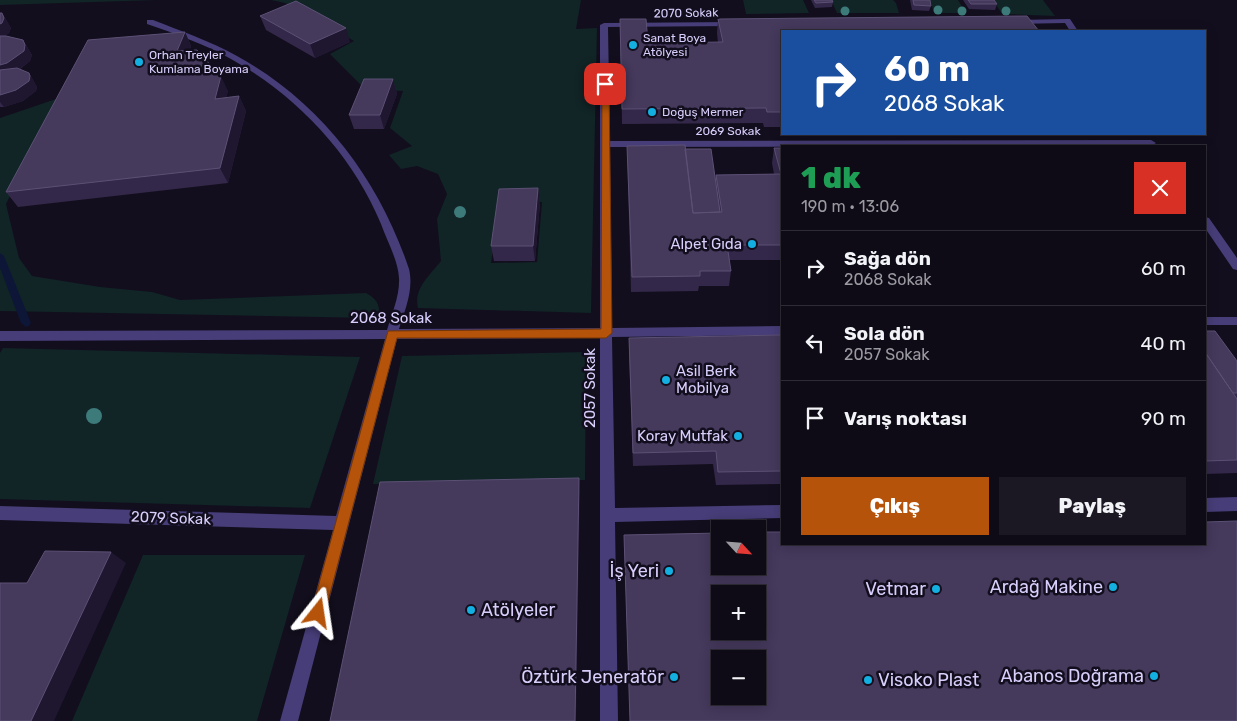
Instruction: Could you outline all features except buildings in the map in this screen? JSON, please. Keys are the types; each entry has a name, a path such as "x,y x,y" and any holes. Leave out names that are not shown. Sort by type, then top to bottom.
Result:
{"lane":[{"path":"1008,22 1067,21 1073,30"},
{"path":"150,22 198,40 243,62 284,90 321,124 355,166 383,216 405,278 392,334 289,721"},
{"name":"2070 Sokak","path":"604,25 742,24"},
{"name":"2057 Sokak","path":"604,25 609,721"},
{"name":"2069 Sokak","path":"605,144 1152,145"},
{"path":"1206,221 1237,266"},
{"path":"1206,321 1237,320"},
{"name":"2068 Sokak","path":"0,336 606,333 781,330"},
{"path":"1206,505 1237,504"},
{"path":"607,515 781,512"},
{"name":"2079 Sokak","path":"0,513 342,523"}],"green space":[{"path":"0,0 157,0 0,5"},
{"path":"271,0 581,0 576,29 597,28 591,313 418,308 417,301 420,288 441,261 437,219 447,194 438,174 417,166 401,169 389,155 412,146 390,128 403,91 366,90 330,54 354,41 285,3","holes":["542,202 537,262 491,263 500,203"]},
{"path":"743,0 803,0 809,13 746,14"},
{"path":"831,0 893,0 899,13 837,13"},
{"path":"930,0 958,0 966,13 934,13"},
{"path":"993,0 1043,0 1055,16 1002,14"},
{"path":"59,98 6,204 19,258 32,276 100,287 152,292 180,300 366,293 376,301 379,306 379,313 371,318 0,311 0,118"},
{"path":"3,348 360,357 310,508 0,499 0,353"},
{"path":"586,352 585,480 373,484 402,356"},
{"path":"143,555 305,555 257,721 72,721"}],"waterway":[{"path":"0,256 26,323"}],"place":[{"name":"Sanat Boya Atölyesi","path":"633,45"},
{"name":"Orhan Treyler Kumlama Boyama","path":"139,62"},
{"name":"Doğuş Mermer","path":"652,112"},
{"name":"Alpet Gıda","path":"752,244"},
{"name":"Asil Berk Mobilya","path":"666,380"},
{"name":"Koray Mutfak","path":"738,436"},
{"name":"İş Yeri","path":"669,571"},
{"name":"Ardağ Makine","path":"1113,587"},
{"name":"Vetmar","path":"936,589"},
{"name":"Atölyeler","path":"471,610"},
{"name":"Abanos Doğrama","path":"1154,676"},
{"name":"Öztürk Jeneratör","path":"674,677"},
{"name":"Visoko Plast","path":"868,680"}],"route":[{"path":"318,613 392,334 606,333 605,84"}]}
